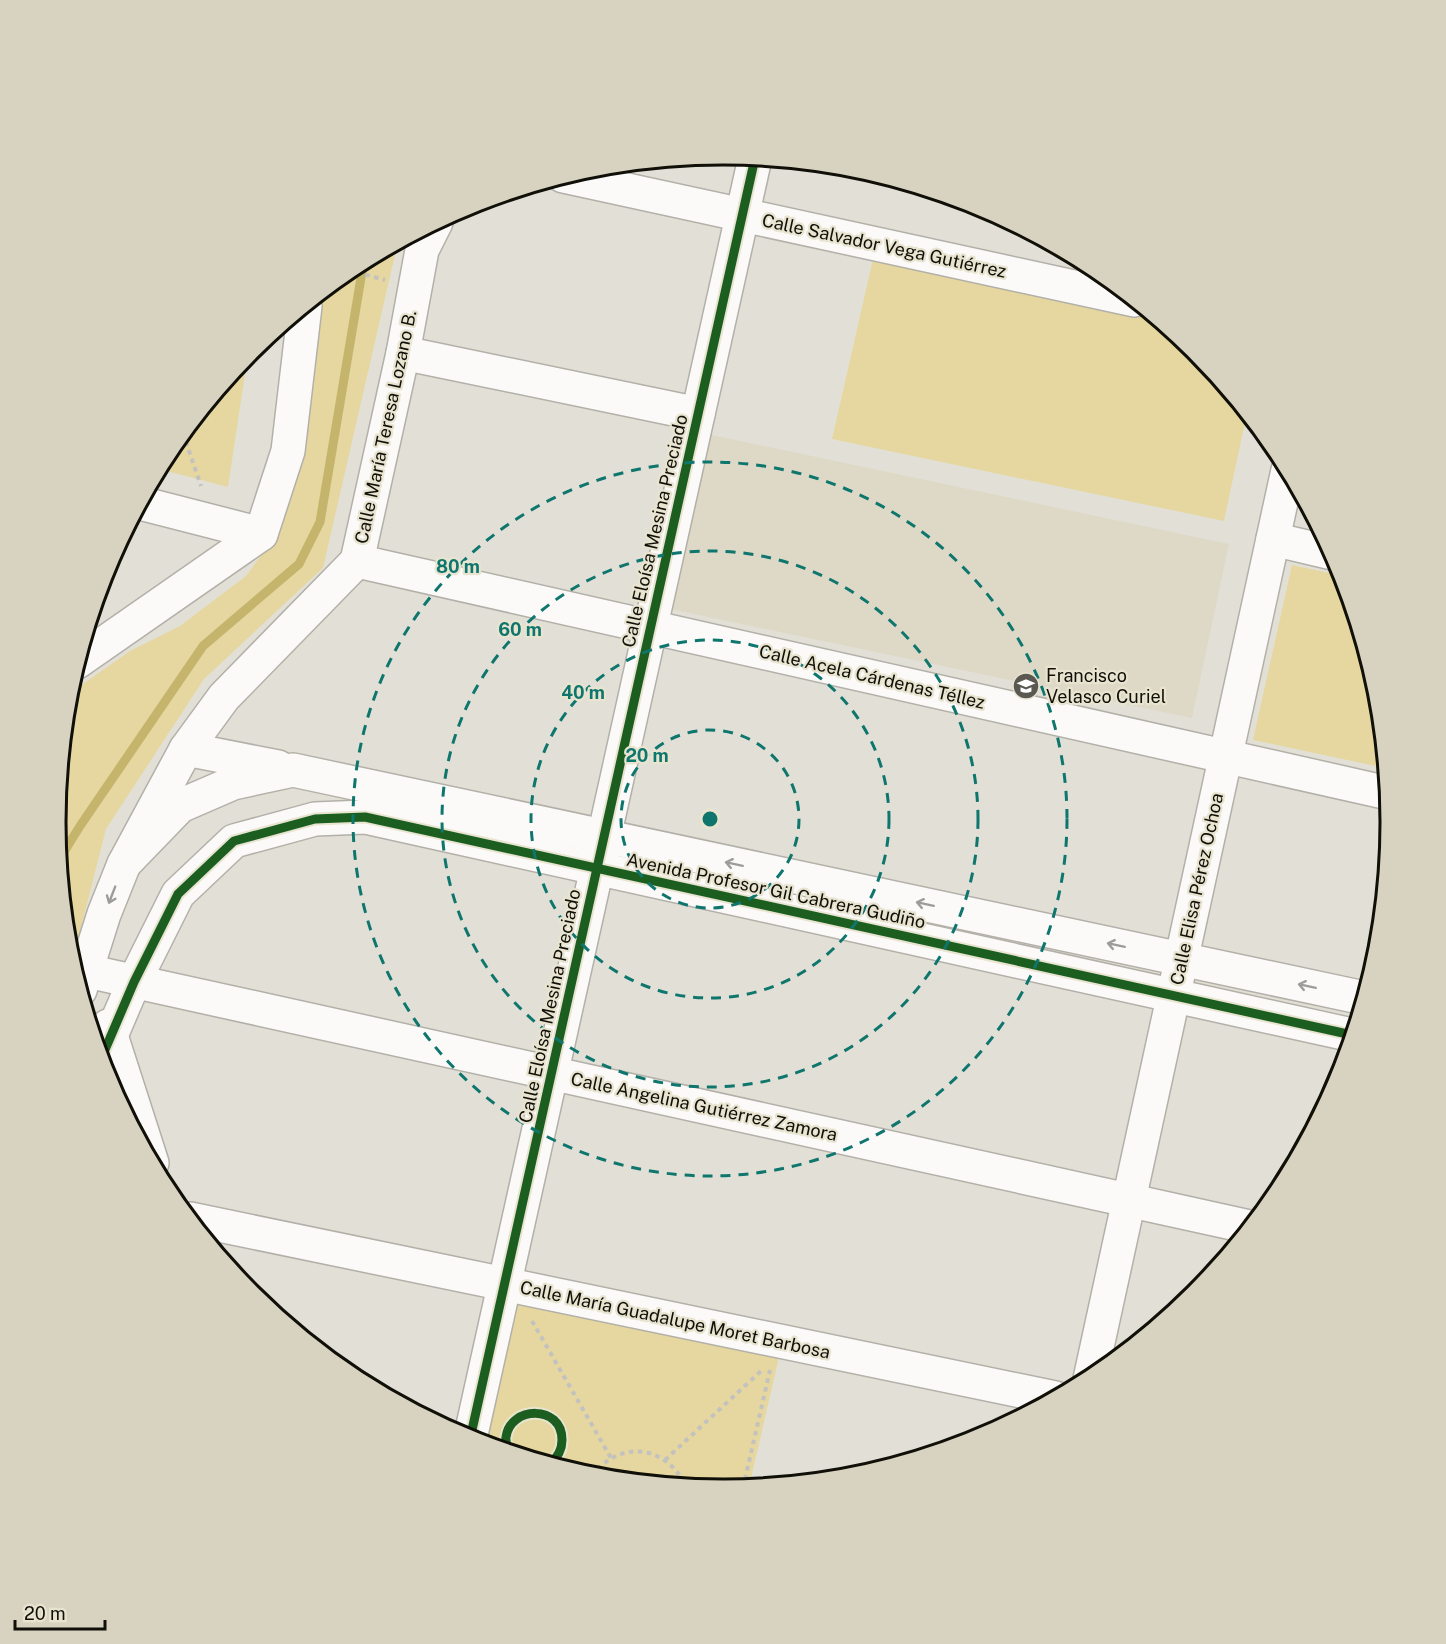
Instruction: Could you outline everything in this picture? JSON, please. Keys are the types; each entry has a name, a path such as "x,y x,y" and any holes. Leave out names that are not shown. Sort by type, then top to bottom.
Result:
{"street":[{"name":"Calle Eloísa Mesina Preciado","path":"472,1429 753,166"},
{"name":"Calle Salvador Vega Gutiérrez","path":"581,181 1116,296"},
{"name":"Calle María Teresa Lozano B.","path":"186,749 224,697 357,561 403,352 422,250 430,234"},
{"path":"87,656 261,534 288,451 304,317"},
{"path":"403,352 698,414"},
{"name":"Calle Elisa Pérez Ochoa","path":"1093,1364 1285,483"},
{"path":"148,505 261,534"},
{"path":"1273,539 1321,550"},
{"name":"Calle Acela Cárdenas Téllez","path":"357,561 1379,791"},
{"name":"Avenida Profesor Gil Cabrera Gudiño","path":"85,978 104,914 124,864 186,749 1357,996"},
{"name":"Avenida Profesor Gil Cabrera Gudiño","path":"124,864 180,807 233,783 293,770"},
{"name":"Avenida Profesor Gil Cabrera Gudiño","path":"106,1046 134,982 178,894 234,841 315,819 365,817 1345,1033"},
{"name":"Calle Angelina Gutiérrez Zamora","path":"86,981 134,982 1241,1225"},
{"path":"92,1005 121,1084"},
{"name":"Calle María Guadalupe Moret Barbosa","path":"202,1221 1043,1395"}],"path":[{"path":"362,274 381,279"},
{"path":"187,444 204,494"},
{"path":"530,1318 611,1458"},
{"path":"665,1460 772,1361 745,1478"},
{"path":"599,1467 611,1458 638,1451 665,1460 678,1471 682,1478"}],"shaded area":[{"path":"396,253 323,568 204,679 106,829 78,941 67,865 66,822 67,779 81,685 130,651 180,626 246,576 283,525 300,450 320,303"},
{"path":"873,259 1142,317 1188,357 1245,423 1224,521 832,439"},
{"path":"245,371 228,487 168,471 202,422"},
{"path":"707,434 1229,544 1192,718 670,609"},
{"path":"1292,565 1331,573 1358,652 1367,694 1378,766 1253,740"},
{"path":"519,1298 779,1357 751,1478 680,1478 637,1473 553,1457 487,1435"}],"waterway":[{"path":"67,848 203,646 299,564 320,522 362,274"}],"cycle path":[{"path":"472,1429 753,166"},
{"path":"106,1047 134,982 178,894 234,841 315,819 365,817 1345,1033"},
{"path":"506,1442 510,1427 516,1419 535,1413 545,1415 554,1420 560,1428 562,1440 556,1458"}],"place":[{"name":"Francisco Velasco Curiel","path":"1026,686"}]}
